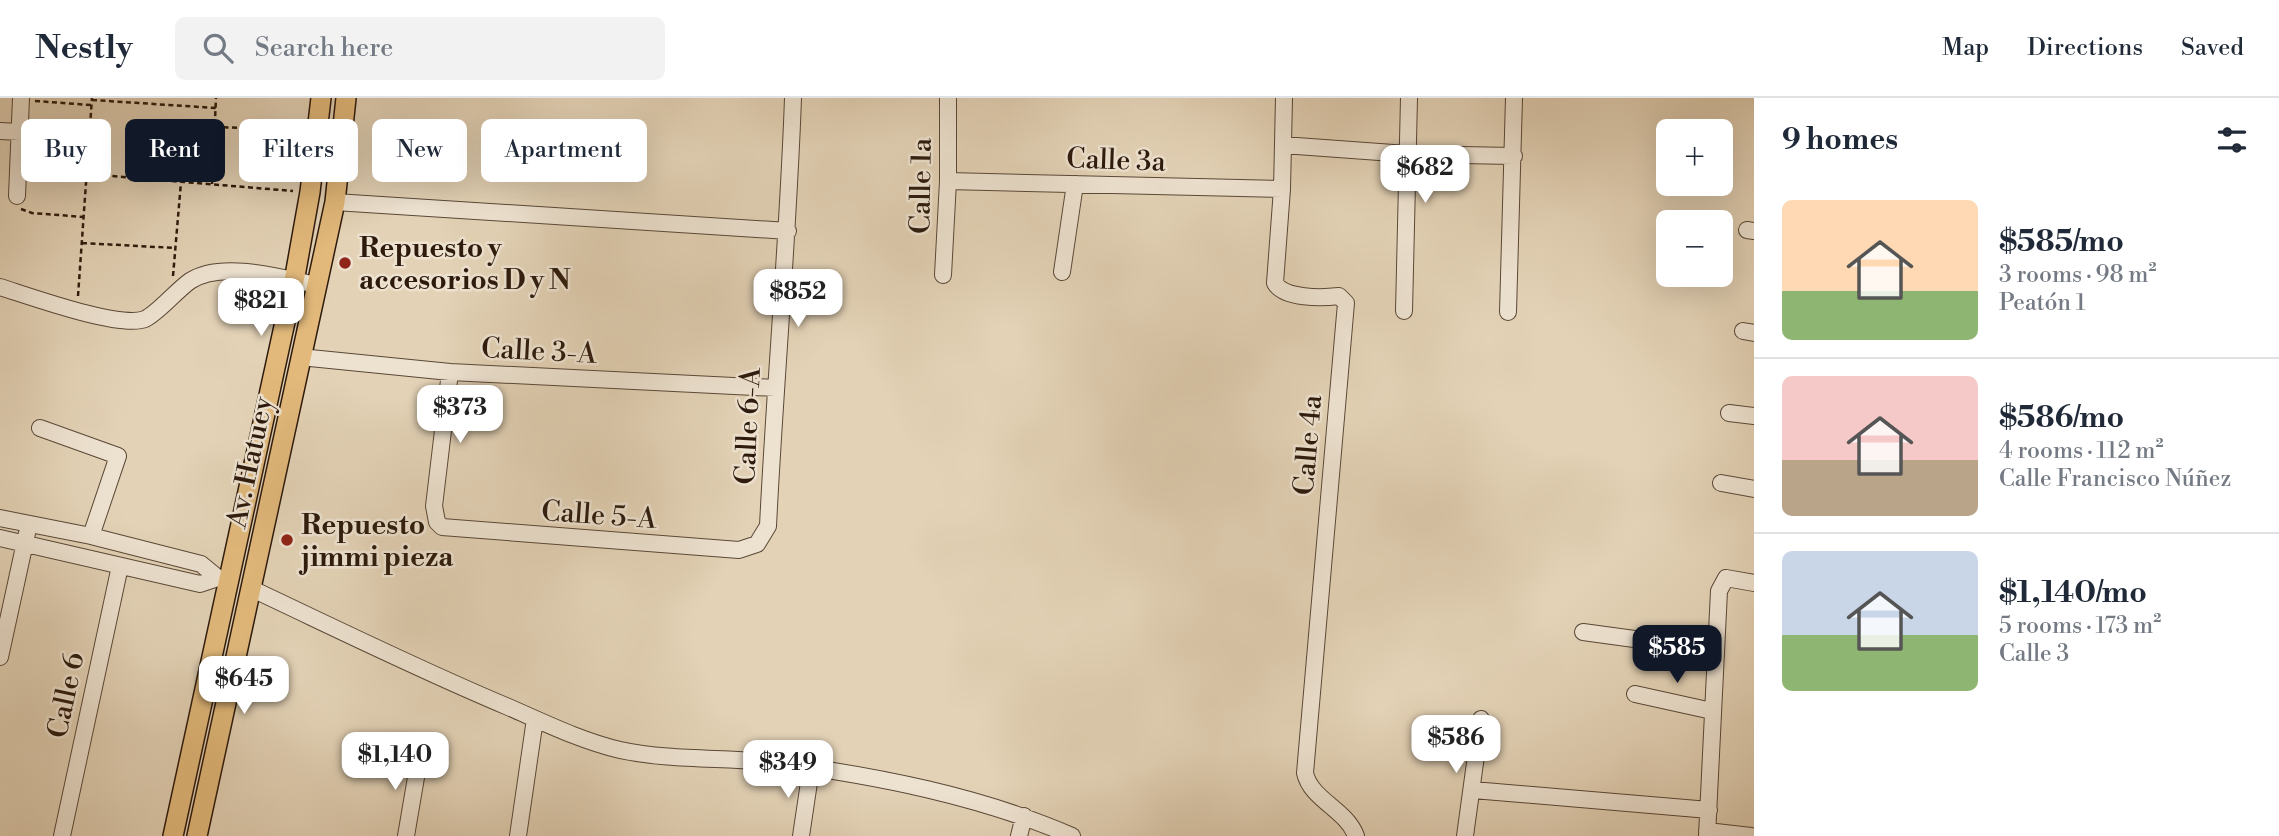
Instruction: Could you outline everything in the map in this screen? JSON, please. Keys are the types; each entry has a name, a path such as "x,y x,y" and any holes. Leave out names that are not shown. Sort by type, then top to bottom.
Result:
{"main road":[{"name":"Av. Hatuey","path":"318,119 321,98"},
{"name":"Av. Hatuey","path":"197,836 335,202 346,98"},
{"name":"Av. Hatuey","path":"173,836 223,580 294,280 311,182"}],"street":[{"name":"Calle 6-A","path":"757,544 768,526 775,388 788,231 793,98"},
{"name":"Calle 1a","path":"943,275 948,181 948,98"},
{"name":"Calle 4a","path":"1284,98 1282,189 1275,277 1278,288 1288,293 1339,296 1346,303 1305,773 1307,783 1349,822 1356,836"},
{"path":"1404,311 1409,98"},
{"path":"1508,312 1514,98"},
{"path":"17,196 21,99"},
{"path":"0,131 20,132"},
{"path":"1283,145 1514,156"},
{"name":"Calle 3a","path":"948,181 1282,189"},
{"path":"1062,272 1075,184"},
{"path":"335,202 788,231"},
{"path":"0,287 116,320 146,319 172,294 194,278 220,272 252,273 316,285"},
{"name":"Calle 3-A","path":"300,357 450,372 775,388"},
{"name":"Calle 5-A","path":"450,372 434,506 437,522 442,527 725,550 749,549 757,544"},
{"path":"1729,412 1754,416"},
{"path":"40,428 118,456 91,536"},
{"path":"1721,483 1754,489"},
{"path":"0,518 91,536 201,564 223,580"},
{"path":"0,657 29,524"},
{"path":"0,538 200,584 223,580"},
{"name":"Calle 6","path":"62,836 120,566"},
{"path":"1751,836 1707,834 1719,592 1726,578 1754,583"},
{"path":"250,588 535,719 620,750 777,763 811,769 977,802 1024,816 1072,836"},
{"path":"1583,632 1715,650"},
{"path":"1635,694 1712,711"},
{"path":"518,836 535,719"},
{"path":"1465,836 1480,719"},
{"path":"406,836 420,754"},
{"path":"801,836 811,769"},
{"path":"1473,790 1709,810"},
{"path":"1020,836 1024,816"}],"path":[{"path":"215,119 216,98"},
{"path":"21,99 216,108"},
{"path":"91,119 92,101"},
{"path":"77,310 86,182"},
{"path":"172,294 181,182"},
{"path":"191,182 310,192"},
{"path":"17,196 20,208 25,212 84,217"},
{"path":"82,243 175,248"}],"place":[{"name":"Repuesto y accesorios D y N","path":"345,263"},
{"name":"Repuesto jimmi pieza","path":"287,540"}]}
